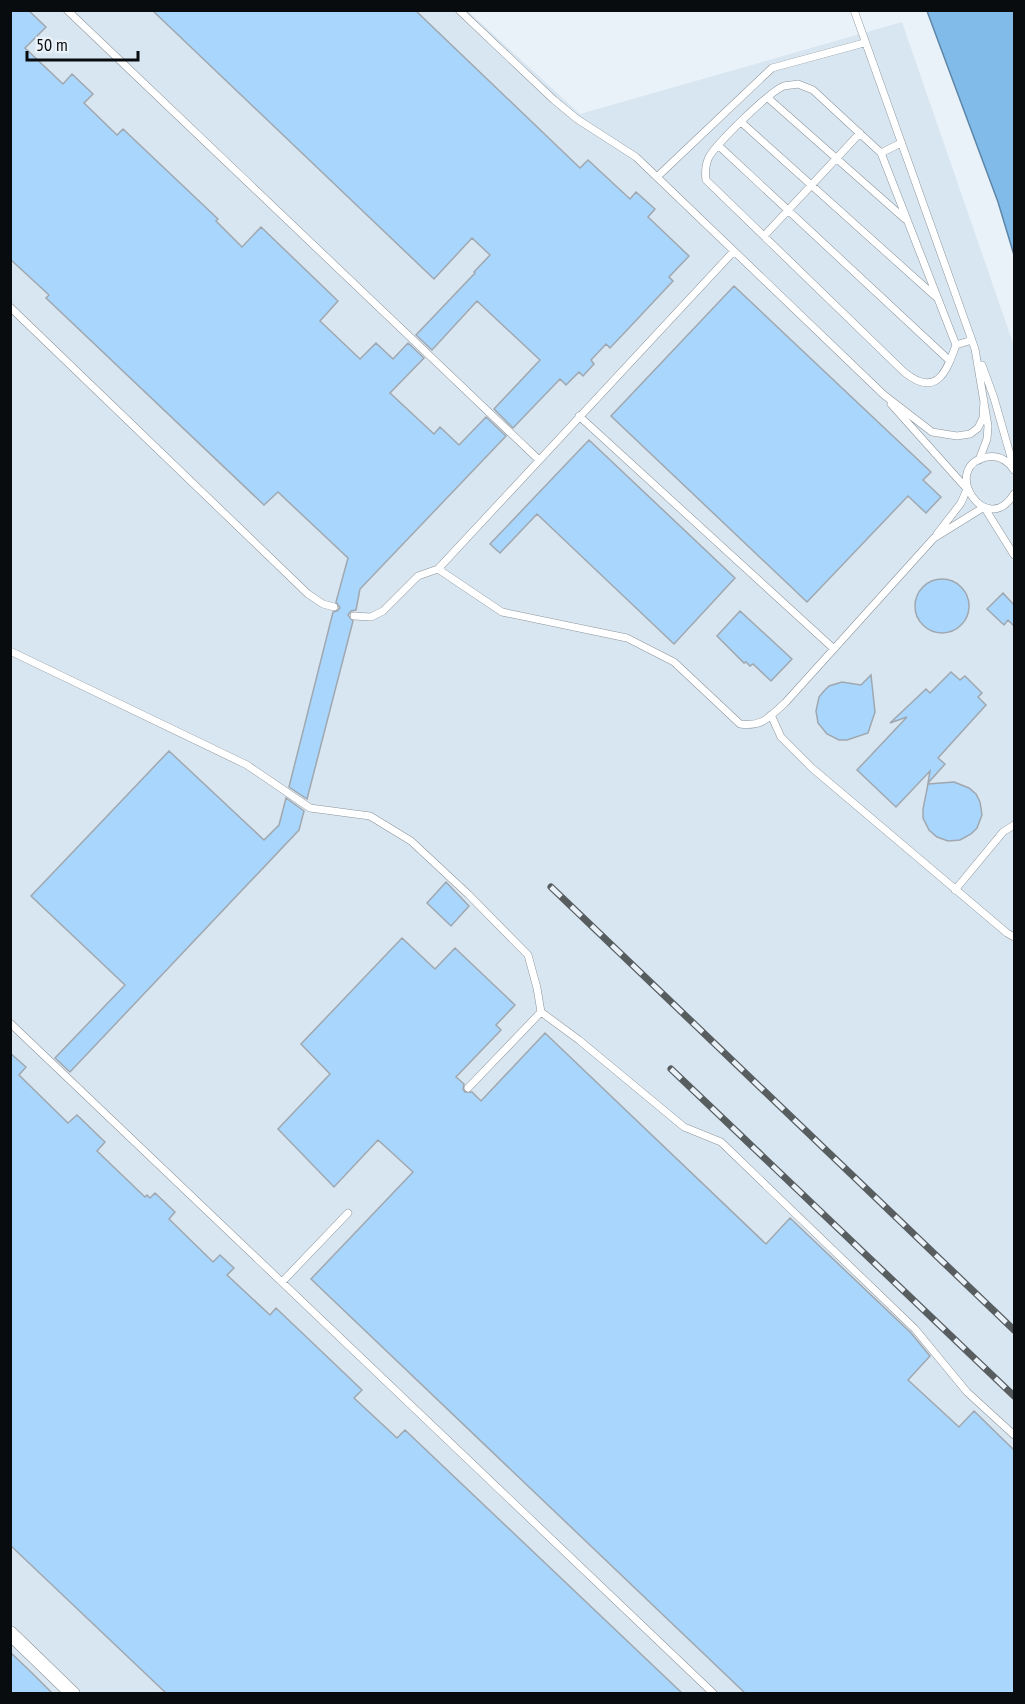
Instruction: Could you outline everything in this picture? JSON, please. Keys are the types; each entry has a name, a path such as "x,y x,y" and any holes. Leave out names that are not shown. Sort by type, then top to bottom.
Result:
{"street":[{"path":"10,1633 73,1694"}],"lane":[{"path":"67,10 539,460"},
{"path":"459,10 562,107 636,157 657,176 884,395 967,489 976,503 984,507 1000,507 1014,496"},
{"path":"854,10 994,398 1014,469"},
{"path":"657,176 772,68 864,43"},
{"path":"784,86 806,86 881,153 956,345 947,371 933,382 925,384 915,381 706,180 705,171 710,157 741,122 768,98 784,86"},
{"path":"768,98 907,221"},
{"path":"741,122 938,299"},
{"path":"764,236 860,133"},
{"path":"881,153 901,143"},
{"path":"719,147 950,361"},
{"path":"354,616 371,617 383,611 418,576 438,569 734,251"},
{"path":"10,307 308,594 323,604 334,607"},
{"path":"956,345 972,340"},
{"path":"438,569 502,612 627,638 675,662 740,724 754,726 764,721 785,703 934,538 961,503 967,489 968,472 979,460 987,439 988,426 975,349"},
{"path":"884,395 932,432 957,436 970,434 978,428 983,418 984,400"},
{"path":"579,416 834,649"},
{"path":"979,460 996,457 1004,459 1014,469"},
{"path":"934,538 984,507"},
{"path":"984,507 1014,555"},
{"path":"10,651 248,765 310,808 370,816 411,841 470,895 528,955 541,1012 579,1040 684,1127 721,1142 915,1329 968,1392 1014,1435"},
{"path":"771,715 781,737 812,768 1006,933 1014,937"},
{"path":"956,890 1003,832 1014,825"},
{"path":"468,1088 541,1012"},
{"path":"10,1023 714,1694"},
{"path":"282,1282 348,1213"}],"shaded area":[{"path":"11,11 468,11 580,114 902,22 1014,346 1014,1693 11,1694"}],"water":[{"path":"927,11 1014,11 1014,255 998,202"}],"building":[{"path":"10,10 28,10 46,27 25,48 63,84 72,74 93,94 84,103 117,135 123,129 218,219 216,221 242,247 261,227 338,301 320,321 360,359 376,343 393,359 408,343 424,358 390,393 434,434 440,427 459,445 486,417 506,436 360,589 356,610 351,611 348,615 353,621 307,799 289,787 333,612 340,608 336,602 348,558 278,492 264,505 46,298 49,295 10,259"},
{"path":"152,10 415,10 580,168 588,160 630,199 636,192 655,209 648,217 689,256 669,277 673,281 628,329 610,348 606,344 591,360 594,364 583,376 579,372 566,385 560,379 513,428 494,409 540,360 477,301 432,350 416,335 490,255 472,238 434,279"},
{"path":"734,286 931,472 923,480 941,497 926,513 908,496 807,602 611,416"},
{"path":"589,440 735,578 674,644 537,514 500,553 490,544"},
{"path":"942,579 952,581 961,587 967,596 969,606 967,616 961,625 952,631 942,633 932,631 923,625 917,616 915,606 917,596 923,587 932,581"},
{"path":"1003,593 1014,605 1014,626 1008,620 1004,625 987,609"},
{"path":"740,611 792,659 771,681 753,664 750,666 744,663 717,636"},
{"path":"951,672 960,680 965,676 982,693 978,697 986,705 938,758 945,764 928,783 930,771 896,807 857,770 907,717 890,723 926,689 930,693"},
{"path":"871,675 875,712 868,733 847,740 839,740 827,734 818,723 816,711 819,697 829,686 842,682 861,685"},
{"path":"169,751 264,840 279,825 286,798 304,811 299,830 70,1072 55,1058 125,985 31,896"},
{"path":"954,782 969,788 976,794 982,815 977,828 971,834 960,840 948,841 937,837 929,830 923,818 923,809 928,784"},
{"path":"446,882 469,906 451,926 427,903"},
{"path":"402,938 435,969 455,948 515,1005 496,1025 501,1030 456,1077 464,1084 465,1092 472,1092 481,1101 545,1033 766,1244 790,1218 911,1333 930,1356 908,1380 959,1427 974,1411 1014,1450 1014,1694 746,1694 311,1279 413,1172 378,1140 334,1187 278,1129 330,1074 301,1044"},
{"path":"10,1053 26,1067 19,1075 68,1123 77,1115 105,1142 97,1151 145,1197 147,1195 150,1198 155,1193 175,1212 169,1219 213,1262 220,1255 234,1268 227,1275 270,1315 276,1308 362,1390 354,1398 397,1438 405,1430 683,1694 167,1694 10,1545"},
{"path":"10,1652 31,1672 53,1694 10,1694"}],"railway":[{"path":"551,887 1014,1330"},
{"path":"671,1069 1014,1396"}]}
